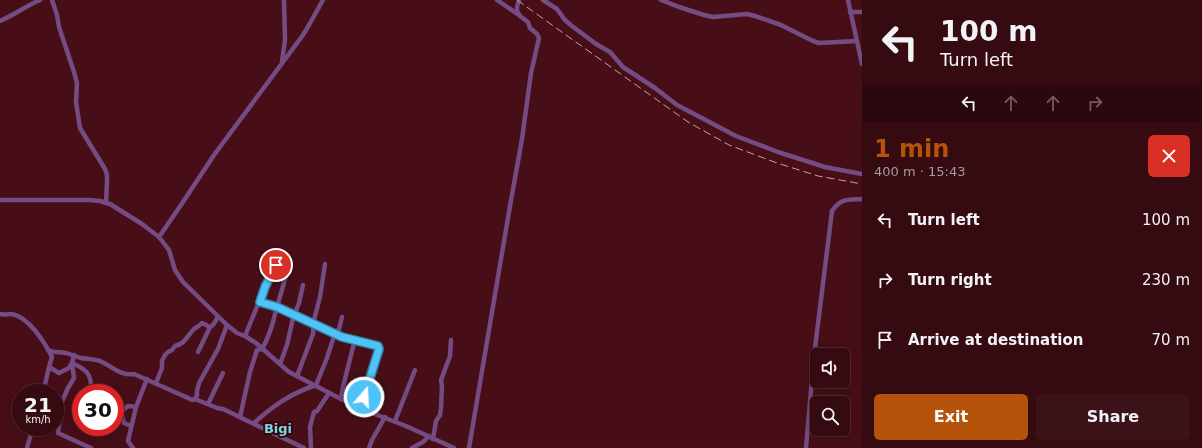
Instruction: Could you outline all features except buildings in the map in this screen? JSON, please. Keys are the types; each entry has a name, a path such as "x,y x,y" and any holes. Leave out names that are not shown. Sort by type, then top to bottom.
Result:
{"street":[{"path":"0,21 40,0"},
{"path":"52,0 77,83 76,102 80,128 105,169 106,203"},
{"path":"281,64 285,40 284,0"},
{"path":"159,237 214,155 310,26 323,0"},
{"path":"469,448 508,213 522,139 531,73 539,38 530,28 528,22 497,0"},
{"path":"519,0 517,11 520,16"},
{"path":"543,0 557,9 565,20 572,26 596,44 610,52 623,67 655,88 677,105 736,136 778,152 825,167 862,174"},
{"path":"661,0 713,17 747,14 756,16 781,25 819,43 857,41"},
{"path":"848,0 862,64"},
{"path":"850,12 862,12"},
{"path":"806,448 814,356 832,211 836,206 846,200 862,199"},
{"path":"0,200 90,200 110,204 142,224 159,237 169,250 173,266 178,275 218,317 237,333 256,343 289,372 341,399 454,448"},
{"path":"240,417 257,350 262,349 268,340 287,274 288,261 279,260 265,287 245,336"},
{"path":"297,376 313,334 325,264"},
{"path":"280,364 299,303 302,285"},
{"path":"260,302 277,307 342,337 378,346 379,349 360,407"},
{"path":"0,314 13,314 26,321 41,338 52,357 45,384"},
{"path":"198,352 210,327 218,317"},
{"path":"254,423 270,409 299,391 316,385 328,358 335,333 339,329 342,317"},
{"path":"156,383 162,368 162,361 168,352 189,337 193,330 202,323 210,327"},
{"path":"194,399 197,395 196,391 199,383 218,349 227,325"},
{"path":"412,448 431,437 436,421 440,415 442,386 440,380 450,356 451,340"},
{"path":"341,399 347,367 355,341"},
{"path":"48,350 57,353 65,352 81,358 98,360 110,365 126,375 134,374 192,400 194,399 223,409 304,448"},
{"path":"49,367 59,373 69,368 74,355"},
{"path":"72,363 88,372 91,384"},
{"path":"64,397 74,378 72,363"},
{"path":"394,421 415,370"},
{"path":"208,404 223,373"},
{"path":"132,448 128,441 131,426 136,407 147,379"},
{"path":"311,448 310,427 314,412 317,411 329,393"},
{"path":"124,409 128,406 136,407"},
{"path":"369,448 385,418"},
{"path":"124,423 131,426"},
{"path":"27,448 31,436"},
{"path":"64,436 91,448"}],"railway":[{"path":"517,0 688,122 729,145 777,163 818,176 862,184"}],"district":[{"name":"Bigi","path":"278,428"}],"route":[{"path":"276,265 265,287 260,302 277,307 342,337 378,346 379,349 364,397"}]}
